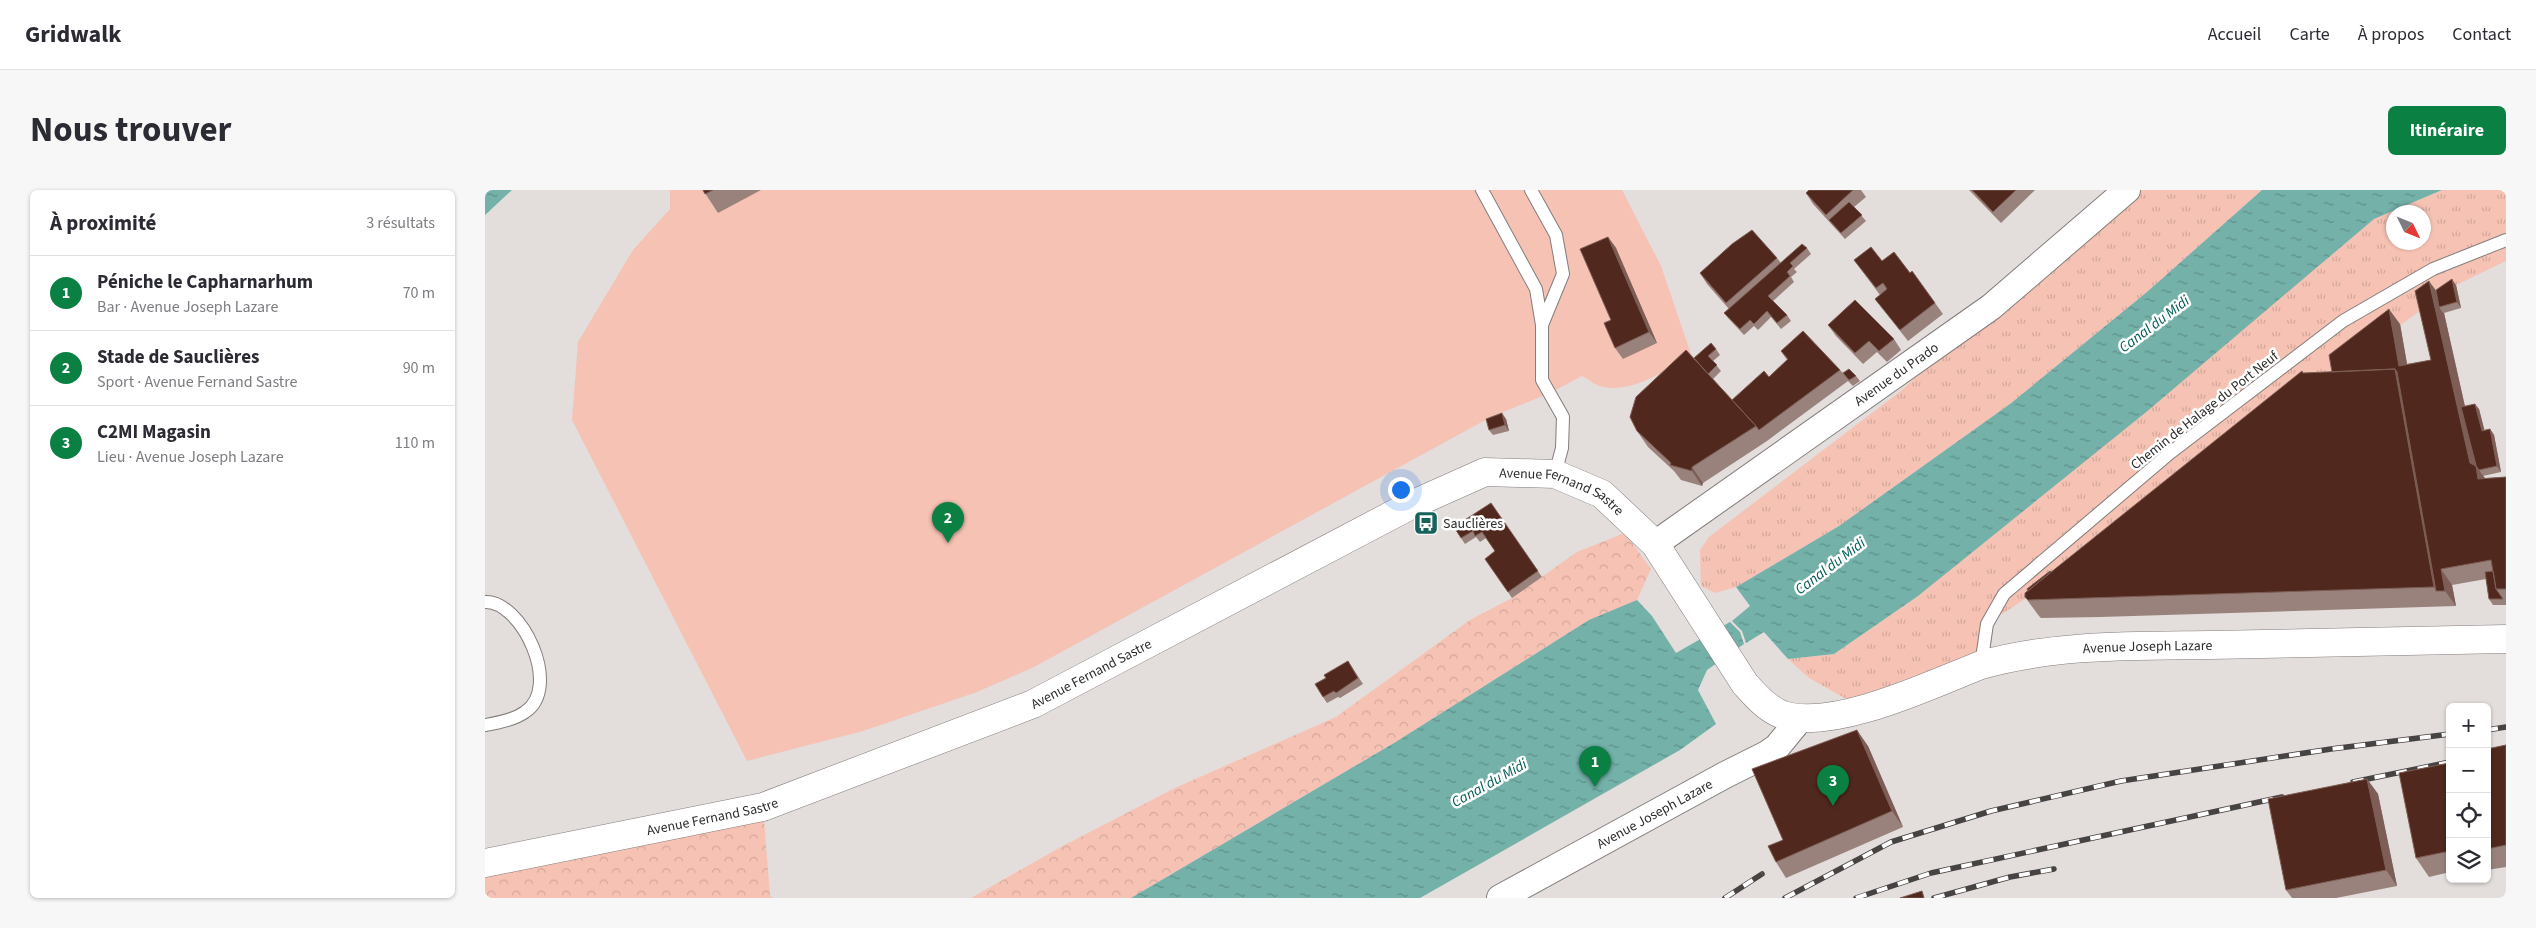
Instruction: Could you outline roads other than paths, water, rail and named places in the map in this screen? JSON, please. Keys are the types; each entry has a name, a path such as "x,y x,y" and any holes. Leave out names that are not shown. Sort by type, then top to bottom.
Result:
{"main road":[{"name":"Avenue Fernand Sastre","path":"485,863 763,807 1033,704 1419,501 1485,472 1555,474 1601,494 1655,544 1675,573"},
{"name":"Avenue Joseph Lazare","path":"1675,573 1745,684 1761,702 1781,714 1800,719 1866,710 1981,665 2059,650 2130,646 2506,639"}],"street":[{"name":"Avenue du Prado","path":"1655,544 1991,307 2127,190"},
{"name":"Avenue Joseph Lazare","path":"1500,898 1767,754 1777,748 1800,719"}],"lane":[{"path":"1482,190 1535,289 1542,325 1542,380 1563,417 1562,448 1555,474"},
{"path":"1531,190 1556,235 1563,274 1542,325"},
{"name":"Chemin de Halage du Port Neuf","path":"1981,665 1987,624 2004,594 2169,453 2343,321 2433,269 2506,240"},
{"path":"485,602 490,602 511,614 516,620 537,655 541,675 538,695 526,712 485,725"}],"water":[{"path":"485,190 512,190 485,215"},
{"name":"Canal du Midi","path":"2262,190 2442,190 2407,205 2386,205 2386,214 2374,219 2145,413 1918,596 1834,654 1788,659 1764,632 1746,643 1742,631 1732,621 1750,606 1736,587 1839,526 2010,404 2147,292"},
{"name":"Canal du Midi","path":"1637,600 1652,616 1676,653 1730,622 1740,632 1744,644 1707,670 1698,690 1716,724 1680,750 1420,898 1131,898 1394,743 1589,620"}],"railway":[{"path":"2491,729 2506,727"},
{"path":"1785,898 1891,842 1991,811 2121,781 2331,749 2446,735"},
{"path":"2353,782 2446,763"},
{"path":"1856,898 1931,873 2282,797"},
{"path":"1934,898 2010,877 2054,869"},
{"path":"1725,898 1762,874"}],"place":[{"name":"Sauclières","path":"1426,523"},
{"name":"Stade de Sauclières","path":"948,543"},
{"name":"Péniche le Capharnarhum","path":"1595,787"},
{"name":"C2MI Magasin","path":"1833,806"}]}
